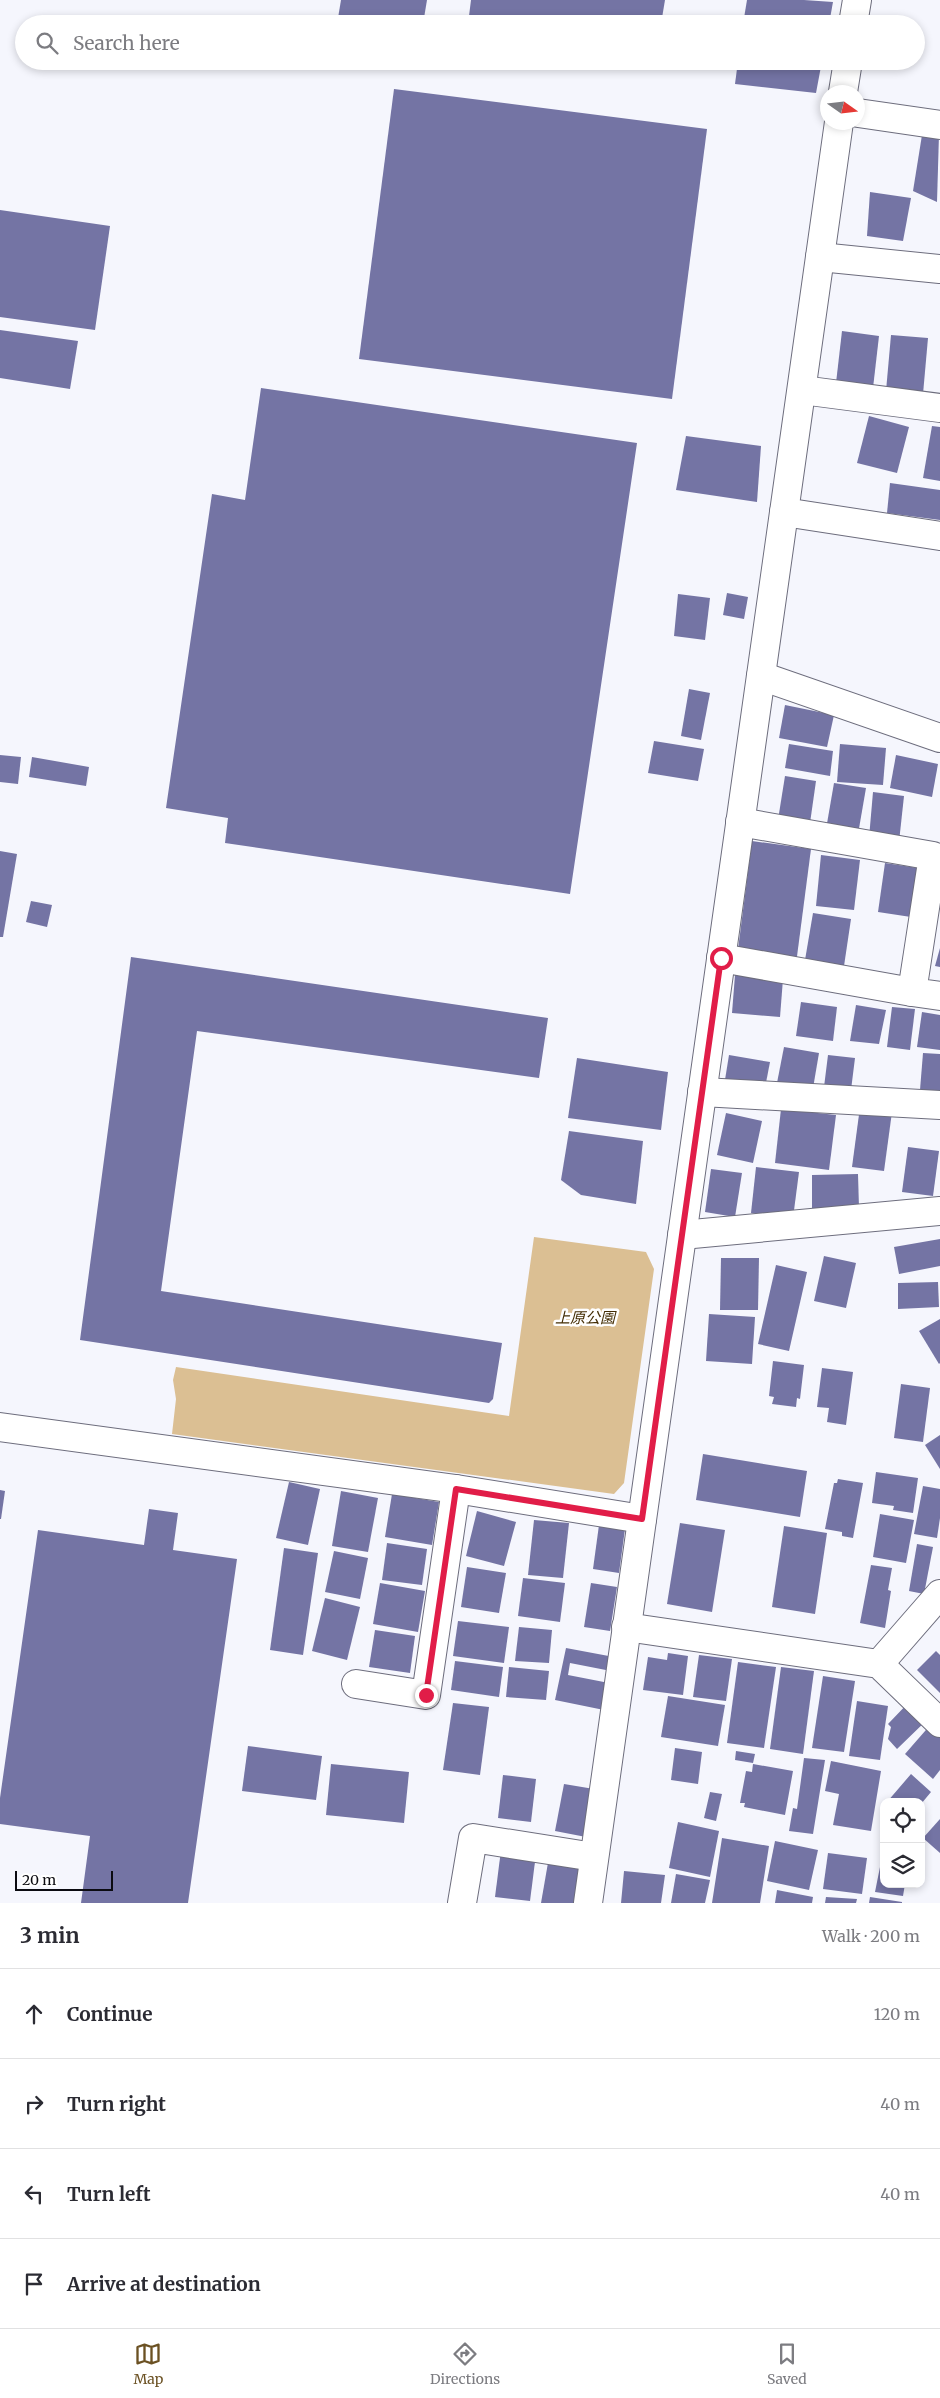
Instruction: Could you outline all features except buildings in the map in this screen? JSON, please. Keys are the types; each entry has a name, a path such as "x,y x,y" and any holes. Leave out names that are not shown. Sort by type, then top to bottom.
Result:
{"street":[{"path":"854,15 856,0"},
{"path":"844,85 847,70"},
{"path":"865,114 940,124"},
{"path":"588,1903 838,130"},
{"path":"820,257 940,269"},
{"path":"802,390 940,408"},
{"path":"784,512 940,536"},
{"path":"761,676 940,738"},
{"path":"740,822 933,856 912,992"},
{"path":"721,958 940,996"},
{"path":"702,1092 940,1105"},
{"path":"682,1235 940,1211"},
{"path":"0,1427 456,1489 642,1519"},
{"path":"356,1684 426,1695 456,1489"},
{"path":"880,1664 940,1594"},
{"path":"626,1627 880,1664 940,1723"},
{"path":"462,1903 473,1838 594,1858"}],"green space":[{"name":"上原公園","path":"534,1237 646,1252 654,1269 624,1483 614,1494 172,1434 176,1399 173,1380 176,1367 509,1416"}],"route":[{"path":"426,1695 456,1489 642,1519 721,958"}]}
